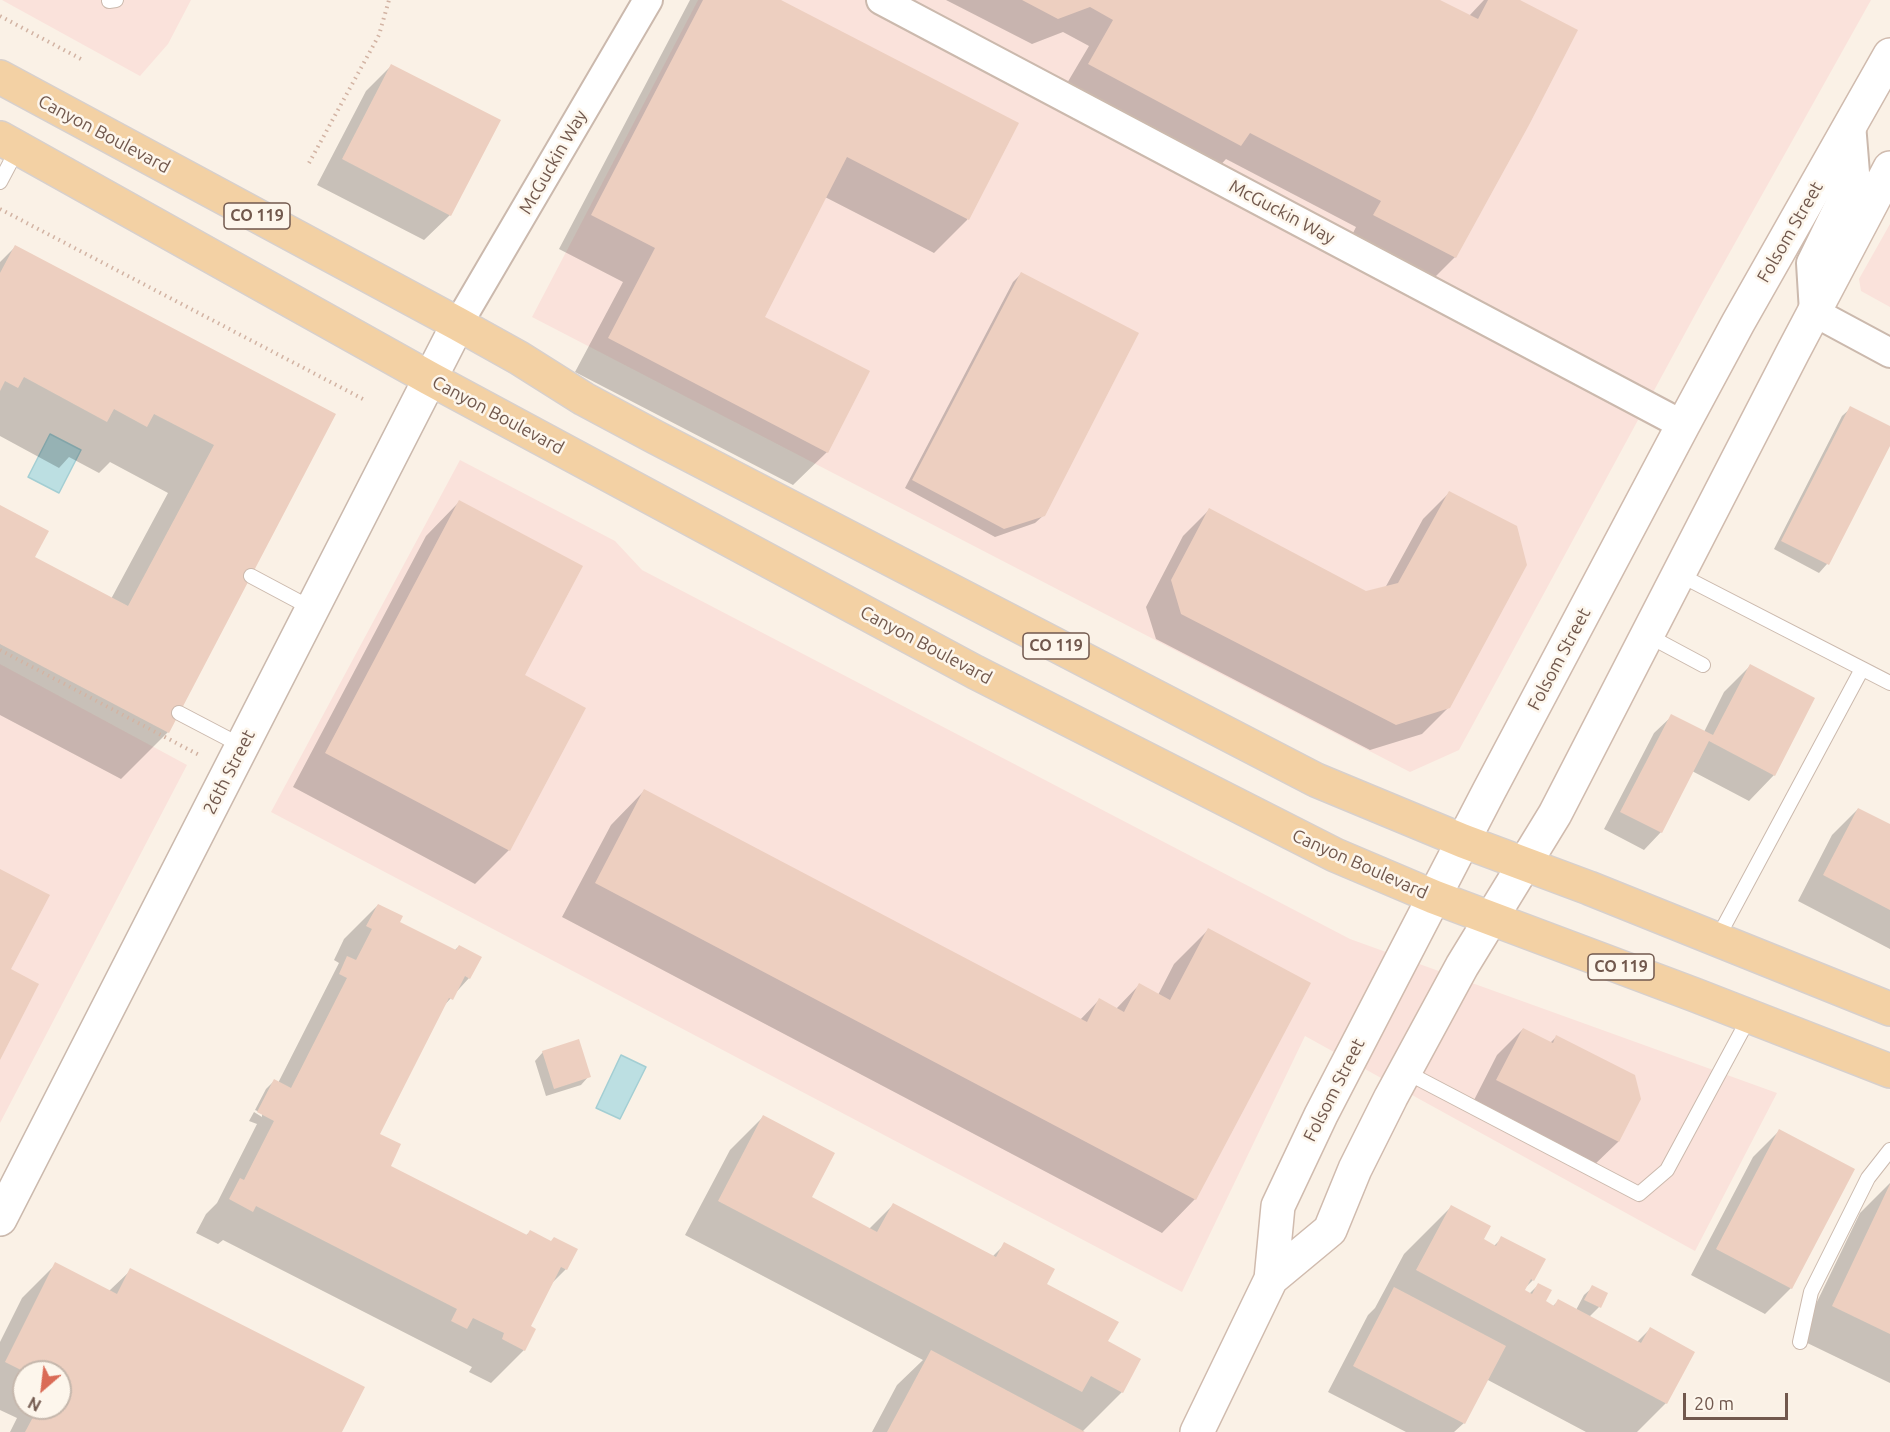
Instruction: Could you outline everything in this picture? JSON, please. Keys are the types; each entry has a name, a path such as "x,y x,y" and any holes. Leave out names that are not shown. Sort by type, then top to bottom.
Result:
{"main road":[{"name":"Folsom Street","path":"1197,1432 1271,1280 1278,1206 1321,1115 1683,425 1890,55"},
{"name":"Canyon Boulevard","path":"0,77 458,324 644,432 1305,774 1463,841 1717,939 1890,1009"},
{"name":"Canyon Boulevard","path":"9,143 429,378 975,672 1335,855 1434,897 1890,1071"},
{"name":"Folsom Street","path":"1271,1280 1330,1230 1355,1169 1404,1071 1523,863 1555,814 1890,168"},
{"name":"26th Street","path":"0,1220 458,324"}],"street":[{"name":"McGuckin Way","path":"458,324 648,0"},
{"name":"McGuckin Way","path":"881,0 1683,425"},
{"path":"1851,124 1855,173 1811,263 1814,312 1890,353"}],"lane":[{"path":"0,183 9,143"},
{"path":"1680,575 1890,683"},
{"path":"251,576 311,608"},
{"path":"1647,635 1702,665"},
{"path":"1717,939 1862,669"},
{"path":"179,713 236,759"},
{"path":"1404,1071 1639,1194 1667,1170 1750,1016"},
{"path":"1800,1342 1811,1292 1868,1178 1890,1150"}],"path":[{"path":"309,163 379,35 389,0"},
{"path":"0,16 81,59"},
{"path":"0,209 363,399"},
{"path":"0,650 236,759"}],"shaded area":[{"path":"2,0 191,0 168,44 140,76"},
{"path":"698,0 1871,0 1702,302 1459,750 1410,772 532,317"},
{"path":"1890,224 1890,307 1861,291 1859,279"},
{"path":"460,460 615,541 642,570 1350,939 1777,1093 1695,1251 1305,1036 1182,1292 271,812"},
{"path":"0,664 187,765 0,1123"}],"water":[{"path":"50,434 81,450 59,493 28,477"},
{"path":"621,1055 646,1067 620,1119 596,1108"}],"building":[{"path":"703,0 781,0 1019,123 969,220 847,157 765,317 870,371 828,453 608,338 655,248 591,215"},
{"path":"1022,0 1440,0 1478,19 1488,0 1520,0 1578,30 1456,258 1373,215 1381,201 1250,133 1241,146 1088,64 1113,20 1090,7 1058,19"},
{"path":"391,64 501,120 451,216 342,159"},
{"path":"15,245 336,414 169,733 0,644 0,505 49,531 35,557 128,606 214,445 154,414 147,427 114,409 107,422 24,377 18,388 5,381 0,391 0,273"},
{"path":"1021,272 1139,333 1045,516 1004,529 912,480"},
{"path":"1850,406 1890,426 1890,446 1829,565 1781,541"},
{"path":"1449,491 1517,526 1527,565 1450,708 1396,725 1181,614 1171,580 1209,508 1366,591 1398,583"},
{"path":"459,500 583,566 525,675 586,708 510,851 325,753"},
{"path":"1750,664 1815,698 1775,776 1709,741 1662,833 1620,812 1671,714 1713,735"},
{"path":"644,789 1087,1022 1099,998 1124,1012 1139,983 1170,1000 1208,928 1311,983 1196,1200 595,883"},
{"path":"1858,808 1890,824 1890,910 1823,875"},
{"path":"0,869 50,895 11,969 39,984 0,1060"},
{"path":"378,904 403,916 400,922 456,950 459,945 482,957 470,979 465,976 453,1000 449,998 380,1134 401,1144 391,1166 527,1235 530,1230 551,1241 554,1237 578,1249 567,1270 561,1267 531,1326 536,1329 525,1351 502,1339 504,1333 473,1318 467,1329 451,1321 457,1309 256,1206 253,1212 229,1199 240,1178 244,1180 274,1121 257,1112 274,1079 291,1088 347,978 339,974 347,956 356,960 372,929 366,926"},
{"path":"1523,1028 1553,1043 1556,1035 1635,1075 1641,1099 1619,1142 1496,1080"},
{"path":"579,1039 591,1077 554,1089 542,1051"},
{"path":"763,1115 835,1153 812,1197 877,1232 893,1203 996,1257 1004,1242 1055,1269 1047,1284 1119,1322 1108,1341 1141,1359 1123,1393 1091,1376 1082,1392 718,1201"},
{"path":"1779,1129 1855,1169 1792,1289 1716,1249"},
{"path":"1890,1184 1890,1334 1832,1306"},
{"path":"1451,1205 1491,1226 1484,1239 1496,1246 1501,1236 1546,1259 1534,1281 1531,1279 1525,1290 1532,1294 1538,1283 1552,1290 1546,1301 1554,1306 1558,1299 1641,1343 1650,1327 1695,1352 1667,1404 1416,1270"},
{"path":"55,1262 117,1294 130,1268 365,1387 342,1432 25,1432 32,1420 72,1420 72,1360 12,1360 12,1366 5,1362"},
{"path":"1592,1285 1608,1293 1601,1308 1584,1300"},
{"path":"1394,1287 1506,1346 1465,1424 1353,1366"},
{"path":"931,1350 1085,1432 887,1432"}]}
